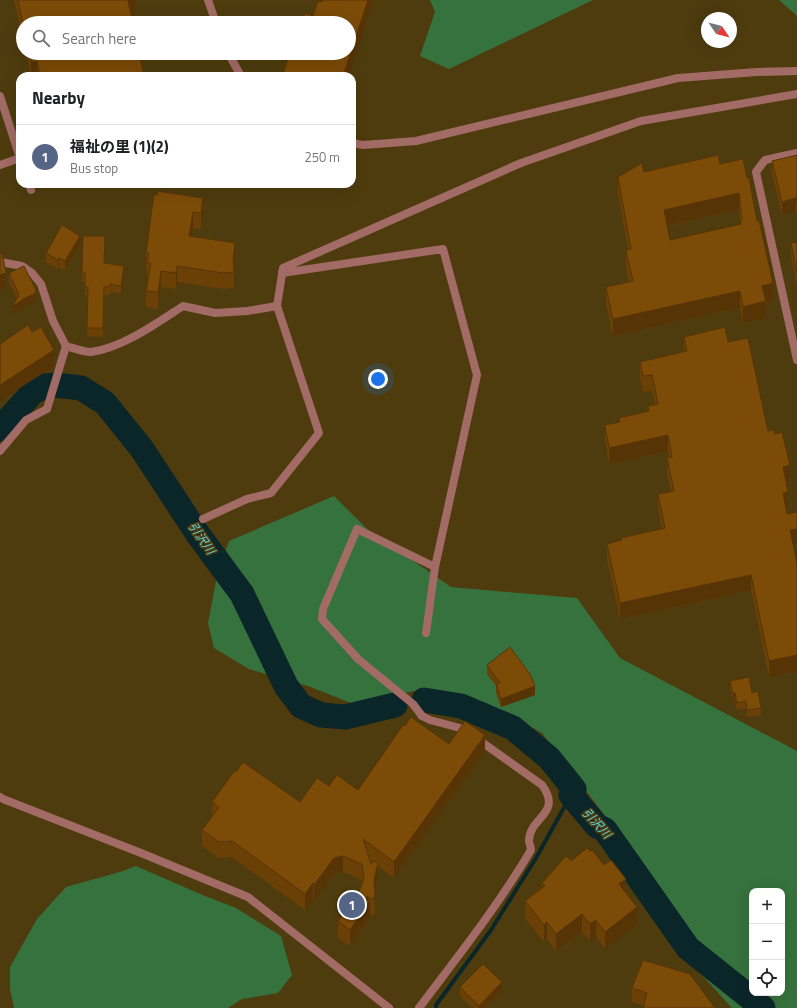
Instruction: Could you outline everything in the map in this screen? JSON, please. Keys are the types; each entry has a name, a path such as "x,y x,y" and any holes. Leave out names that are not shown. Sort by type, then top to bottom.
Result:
{"street":[{"path":"208,0 214,16"},
{"path":"232,60 239,72"},
{"path":"356,144 363,145 416,141 678,78 757,72 797,71"},
{"path":"203,519 247,499 271,493 319,433 277,306 283,268 521,163 641,121 797,94"},
{"path":"0,96 16,146"},
{"path":"797,153 765,160 756,172 797,360"},
{"path":"0,165 16,159"},
{"path":"282,273 443,250 477,375 435,567 426,633"},
{"path":"0,262 22,266 32,273 41,284 53,321 66,346 47,409 26,420 0,451"},
{"path":"66,346 89,352 108,347 149,328 183,306 215,313 247,311 277,306"},
{"path":"419,1008 488,917 515,878 531,850 529,841 532,830 547,809 549,802 547,793 542,786 470,733 460,728 430,720 422,716 413,704 358,659 322,619 323,609 357,529 435,567"},
{"path":"0,797 248,897 389,1008"}],"green space":[{"path":"430,0 593,0 449,69 420,56 435,12"},
{"path":"779,0 797,0 797,18 796,15"},
{"path":"334,496 366,528 451,587 577,598 620,658 797,751 797,1008 732,1008 690,962 612,825 542,733 486,703 420,690 351,703 308,686 249,669 214,648 208,623 217,576 229,541"},
{"path":"136,866 236,908 281,936 292,975 278,993 242,999 228,1008 14,1008 10,989 10,967 37,919 66,887"}],"building":[{"path":"18,0 132,0 128,1 131,16 21,16"},
{"path":"323,0 368,0 356,36 356,16 313,16 318,1 322,2"},
{"path":"305,13 313,16 304,16"},
{"path":"31,60 141,60 143,72 39,72 37,61 31,62"},
{"path":"288,60 348,60 344,72 284,72"},
{"path":"718,155 720,164 743,159 747,178 749,178 757,221 759,220 773,283 762,286 766,301 743,307 740,291 613,319 606,287 633,281 626,250 631,249 618,177 642,163 644,172","holes":["739,193 742,220 740,220 741,224 670,240 664,210"]},
{"path":"797,155 797,202 796,198 782,202 772,161"},
{"path":"158,191 203,198 201,213 193,212 189,236 235,243 233,259 234,272 223,273 177,266 176,273 161,271 158,292 146,291 151,263 147,263 149,253 146,253 154,194 157,195"},
{"path":"62,225 80,236 65,261 59,258 58,260 46,253"},
{"path":"83,236 105,236 104,263 124,266 121,286 110,284 110,287 104,287 103,328 87,328 88,287 85,287 85,273 82,273"},
{"path":"797,242 797,273 791,243"},
{"path":"0,253 2,253 6,273 0,275"},
{"path":"24,266 36,290 36,293 25,298 12,307 19,295 9,273"},
{"path":"28,325 32,332 41,327 54,350 0,385 0,344"},
{"path":"725,327 728,342 748,338 768,431 774,430 775,434 782,432 790,465 783,467 788,492 783,493 787,514 797,512 797,529 790,530 797,563 797,655 769,661 751,575 620,603 607,544 622,540 621,538 665,528 658,494 674,491 667,458 672,457 668,435 609,448 605,425 620,422 619,418 649,411 648,406 658,404 652,375 643,376 640,362 687,351 684,337"},
{"path":"510,647 530,674 535,686 501,699 496,684 500,683 487,665"},
{"path":"749,677 752,693 758,691 761,708 747,710 746,701 737,703 735,693 733,694 730,681"},
{"path":"411,717 449,744 465,721 485,735 394,862 363,839 371,864 373,861 378,863 374,879 375,898 368,899 368,896 366,899 370,901 350,930 338,921 358,894 364,879 362,864 343,856 334,858 314,885 313,883 305,894 232,841 219,842 202,830 219,807 212,802 235,770 236,772 243,762 300,802 317,778 329,786 337,775 358,790 403,725 405,726"},
{"path":"587,848 590,851 592,850 604,865 611,860 626,879 619,884 637,907 605,932 596,920 590,924 582,914 556,934 547,922 544,925 525,901 545,886 542,883 566,856 571,861"},
{"path":"643,960 690,974 715,1008 643,1008 647,993 632,988"},
{"path":"483,964 502,982 479,1006 460,987"}],"waterway":[{"name":"引沢川","path":"0,429 33,392 45,386 55,385 81,388 105,403 142,449 197,533 242,594 286,686 301,706 321,715 345,717 395,705"},
{"name":"引沢川","path":"424,700 461,706 513,728 549,758 574,789 571,795 597,826 605,830 688,948 763,1008"},
{"path":"436,1008 436,1005 491,930 536,858 571,795"}],"place":[{"name":"福祉の里 (1)(2)","path":"352,905"}]}
